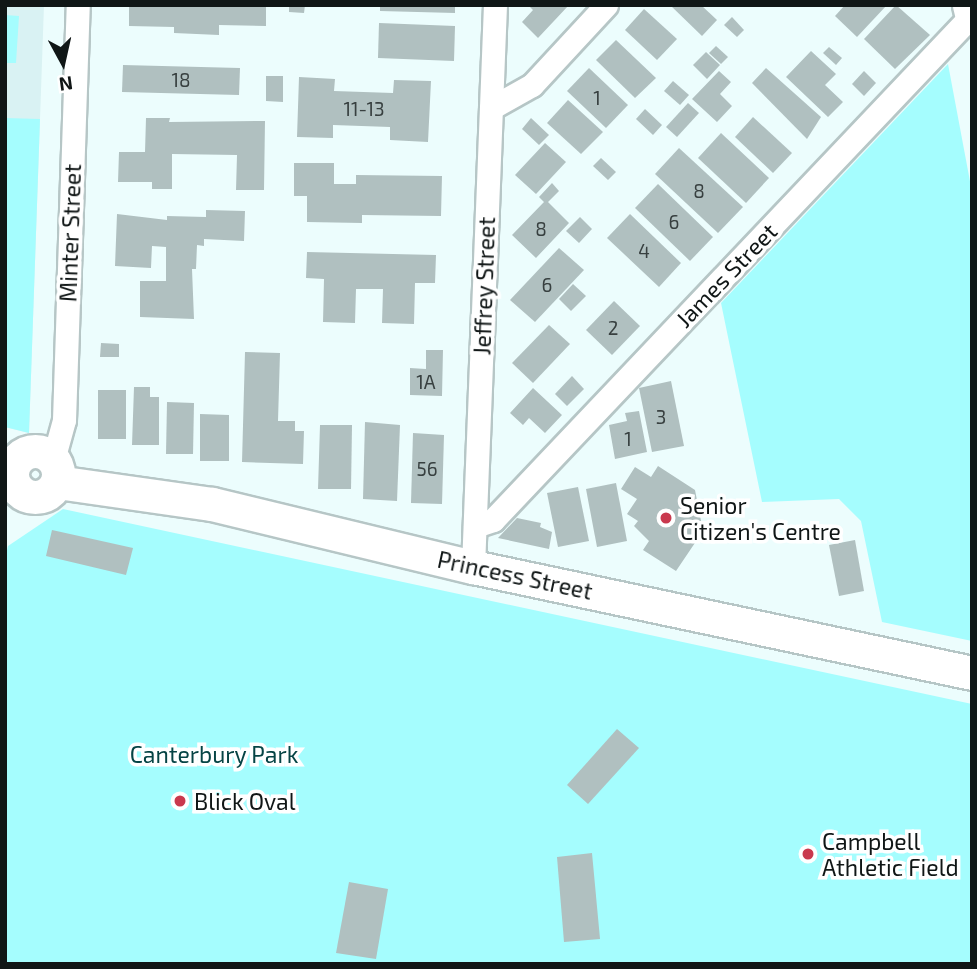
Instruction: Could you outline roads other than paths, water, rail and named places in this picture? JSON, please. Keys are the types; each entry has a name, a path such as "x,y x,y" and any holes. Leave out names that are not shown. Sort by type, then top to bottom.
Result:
{"street":[{"name":"Minter Street","path":"55,471 64,420 78,5"},
{"name":"Jeffrey Street","path":"473,566 495,5"},
{"path":"491,108 532,85 606,5"},
{"path":"969,5 972,17"},
{"name":"James Street","path":"475,526 493,520 972,17"},
{"path":"10,483 39,497 55,471"},
{"name":"Princess Street","path":"55,471 212,504 473,566 972,673"}],"place":[{"name":"Senior Citizen's Centre","path":"666,518"},
{"name":"Blick Oval","path":"180,801"},
{"name":"Campbell Athletic Field","path":"808,854"}],"park label":[{"name":"Canterbury Park","path":"214,754"}]}
